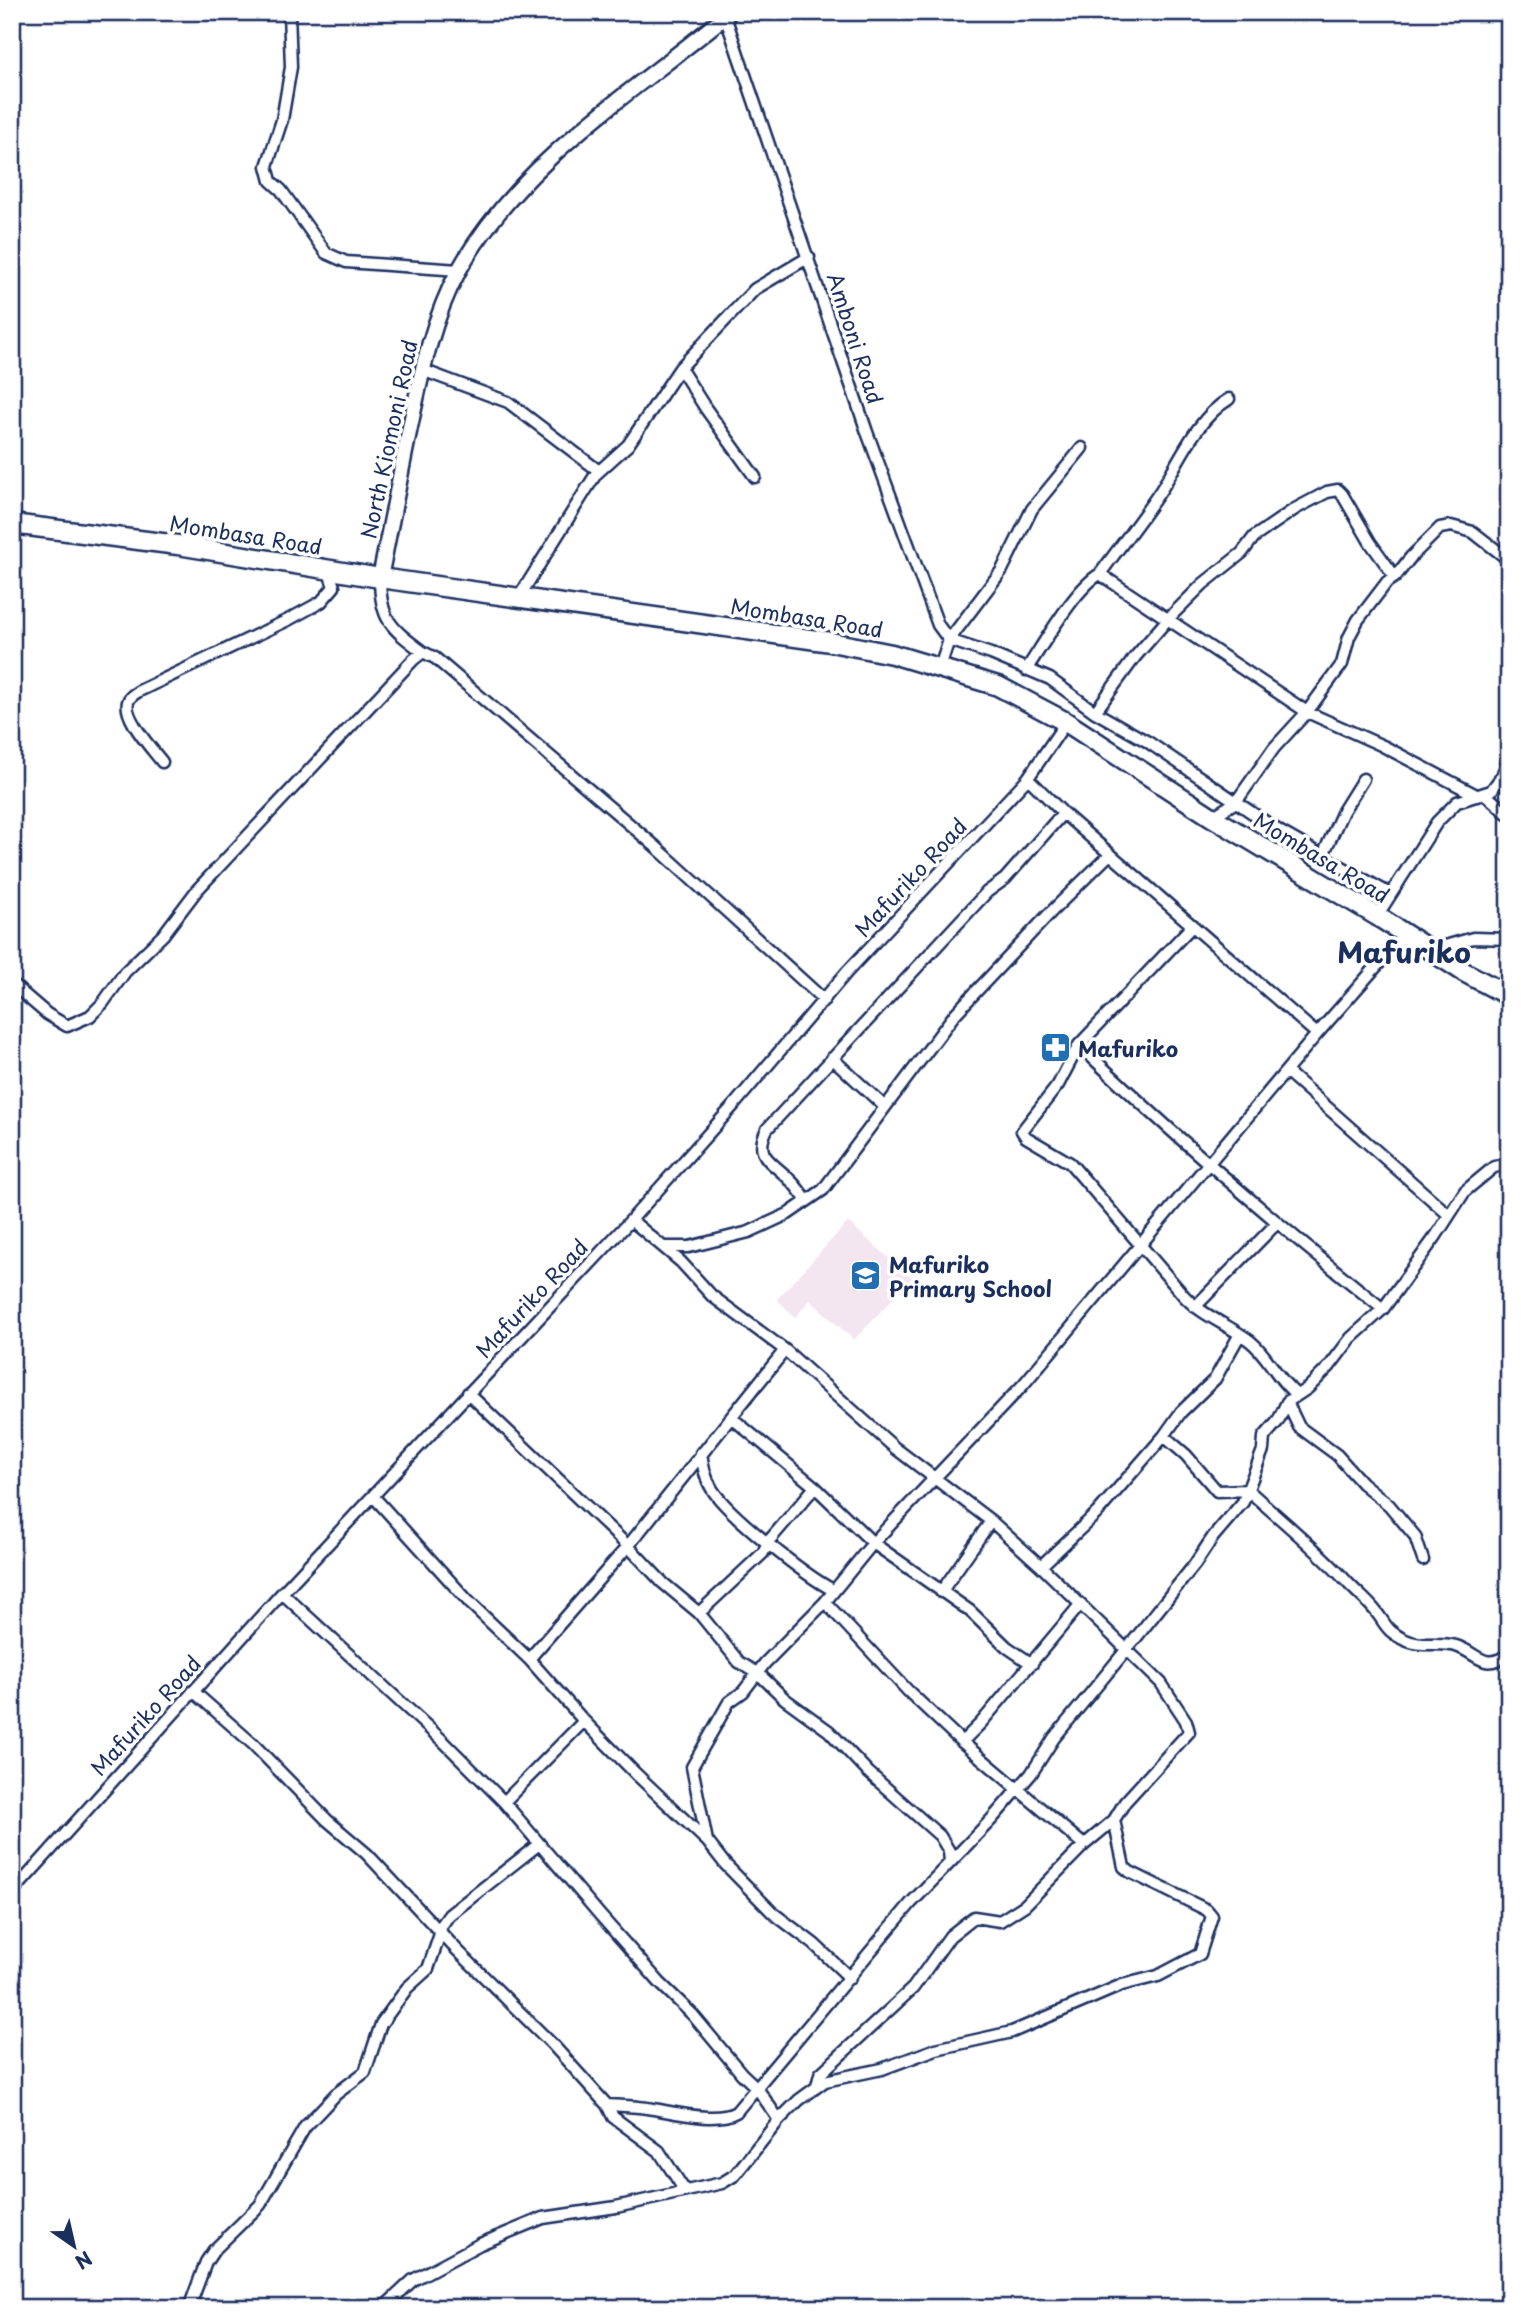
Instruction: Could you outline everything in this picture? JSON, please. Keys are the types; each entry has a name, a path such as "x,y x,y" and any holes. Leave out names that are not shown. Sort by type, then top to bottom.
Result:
{"highway":[{"name":"Mombasa Road","path":"12,524 178,545 380,578 831,642 940,667 998,686 1066,722 1212,817 1430,951 1508,995"}],"main road":[{"name":"North Kiomoni Road","path":"380,578 422,370 435,326 459,270 501,209 547,160 592,120 726,14"}],"street":[{"path":"289,12 291,67 282,120 267,166 271,181 281,190 326,253 346,262 459,270"},
{"name":"Amboni Road","path":"726,14 877,458 938,625 949,640"},
{"path":"519,597 599,471 628,445 680,368 755,289 809,257"},
{"path":"680,368 755,477"},
{"path":"422,370 508,402 599,471"},
{"path":"1026,670 1076,598 1092,579 1100,574 1160,490 1187,446 1217,407 1229,400"},
{"path":"940,667 949,640 1002,570 1032,509 1082,448"},
{"path":"1095,712 1135,657 1203,584 1242,553 1254,537 1295,509 1331,490 1338,490 1342,494 1354,518 1395,577"},
{"path":"1212,817 1236,802 1274,748 1307,712 1342,664 1357,620 1387,582 1395,577 1440,528 1451,526 1473,532 1509,560"},
{"path":"162,762 141,736 129,714 129,698 321,602 334,587 328,569"},
{"path":"1100,574 1307,712 1482,795 1509,815"},
{"path":"380,578 380,603 390,624 423,652 435,658 655,846 824,1000"},
{"path":"949,640 991,654 1049,679 1095,712 1147,742 1279,831 1390,894"},
{"path":"12,984 47,1014 67,1026 90,1016 125,972 163,935 197,890 423,652"},
{"name":"Mafuriko Road","path":"12,1893 282,1593 631,1220 847,972 1028,778 1066,722"},
{"path":"1377,916 1448,809 1465,798 1482,795 1497,785 1509,757"},
{"path":"1028,778 1063,813 1317,1034"},
{"path":"1323,855 1343,811 1363,779"},
{"path":"807,1201 792,1181 762,1153 761,1142 767,1129 987,892 1005,879 1063,813"},
{"path":"663,1247 688,1247 749,1233 788,1214 823,1189 956,1014 1051,912 1110,854"},
{"path":"1193,925 1079,1045 1058,1085 1021,1131 1026,1137 1070,1163 1195,1307 1240,1334 1263,1353 1285,1386 1297,1395"},
{"path":"707,1841 692,1767 726,1704 743,1692 765,1664 825,1602 873,1543 1031,1375 1317,1034 1405,934"},
{"path":"1430,951 1473,938 1509,939"},
{"path":"1079,1045 1277,1223 1383,1309"},
{"path":"832,1058 885,1107"},
{"path":"1286,1071 1449,1215"},
{"path":"607,2105 704,2117 729,2116 736,2112 911,1903 1031,1774 1054,1738 1195,1564 1213,1537 1243,1502 1263,1450 1264,1437 1278,1421 1287,1402 1329,1367 1351,1338 1383,1309 1431,1244 1465,1191 1488,1171 1509,1164"},
{"path":"631,1220 681,1262 712,1296 785,1350 895,1448 991,1521 1041,1566 1161,1683 1186,1721 1189,1732 1125,1802 1114,1820 1084,1845 1025,1905 1000,1921 974,1917 950,1936 913,1988 820,2074 817,2086"},
{"path":"1195,1307 1277,1223"},
{"path":"1041,1566 1097,1513 1164,1436 1181,1412 1214,1379 1240,1334"},
{"path":"529,1659 628,1546 785,1350"},
{"path":"468,1393 663,1583 699,1613 739,1662 759,1674 785,1699 829,1731 868,1772 940,1836 949,1851 950,1863"},
{"path":"1287,1402 1299,1427 1337,1455 1362,1483 1397,1514 1415,1536 1423,1560"},
{"path":"732,1418 815,1487 873,1543 970,1611 1007,1647 1032,1664"},
{"path":"1164,1436 1186,1455 1217,1491 1248,1490 1347,1582 1393,1633 1406,1641 1458,1647 1484,1661 1498,1661 1509,1654"},
{"path":"701,1453 705,1476 713,1492 768,1542 833,1590"},
{"path":"699,1613 763,1553 768,1542 815,1487"},
{"path":"373,1496 469,1602 529,1659 584,1721 707,1841 725,1864 773,1913 814,1944 850,1978"},
{"path":"941,1592 991,1521"},
{"path":"282,1593 452,1749 504,1802 660,1983 692,2014 757,2088 779,2120"},
{"path":"825,1602 908,1691 962,1742 1084,1845"},
{"path":"962,1742 1032,1664 1080,1605"},
{"path":"193,1691 253,1744 327,1820 367,1854 482,1976 552,2044 607,2105 613,2117 659,2151 685,2190"},
{"path":"504,1802 584,1721"},
{"path":"383,2308 413,2280 480,2244 543,2218 616,2207 722,2183 735,2175 799,2099 825,2081 882,2069 936,2049 1012,2032 1122,1985 1158,1976 1200,1954 1212,1916 1207,1910 1124,1867 1114,1820"},
{"path":"189,2308 206,2262 214,2250 260,2205 309,2121 336,2094 365,2073 381,2024 407,1988 428,1969 440,1930 449,1915 538,1844"}],"shaded area":[{"name":"Mafuriko Primary School","path":"848,1222 912,1278 854,1340 810,1300 795,1318 777,1299"}],"place":[{"name":"Mafuriko","path":"1055,1048"},
{"name":"Mafuriko Primary School","path":"866,1276"}],"district":[{"name":"Mafuriko","path":"1404,951"}]}
